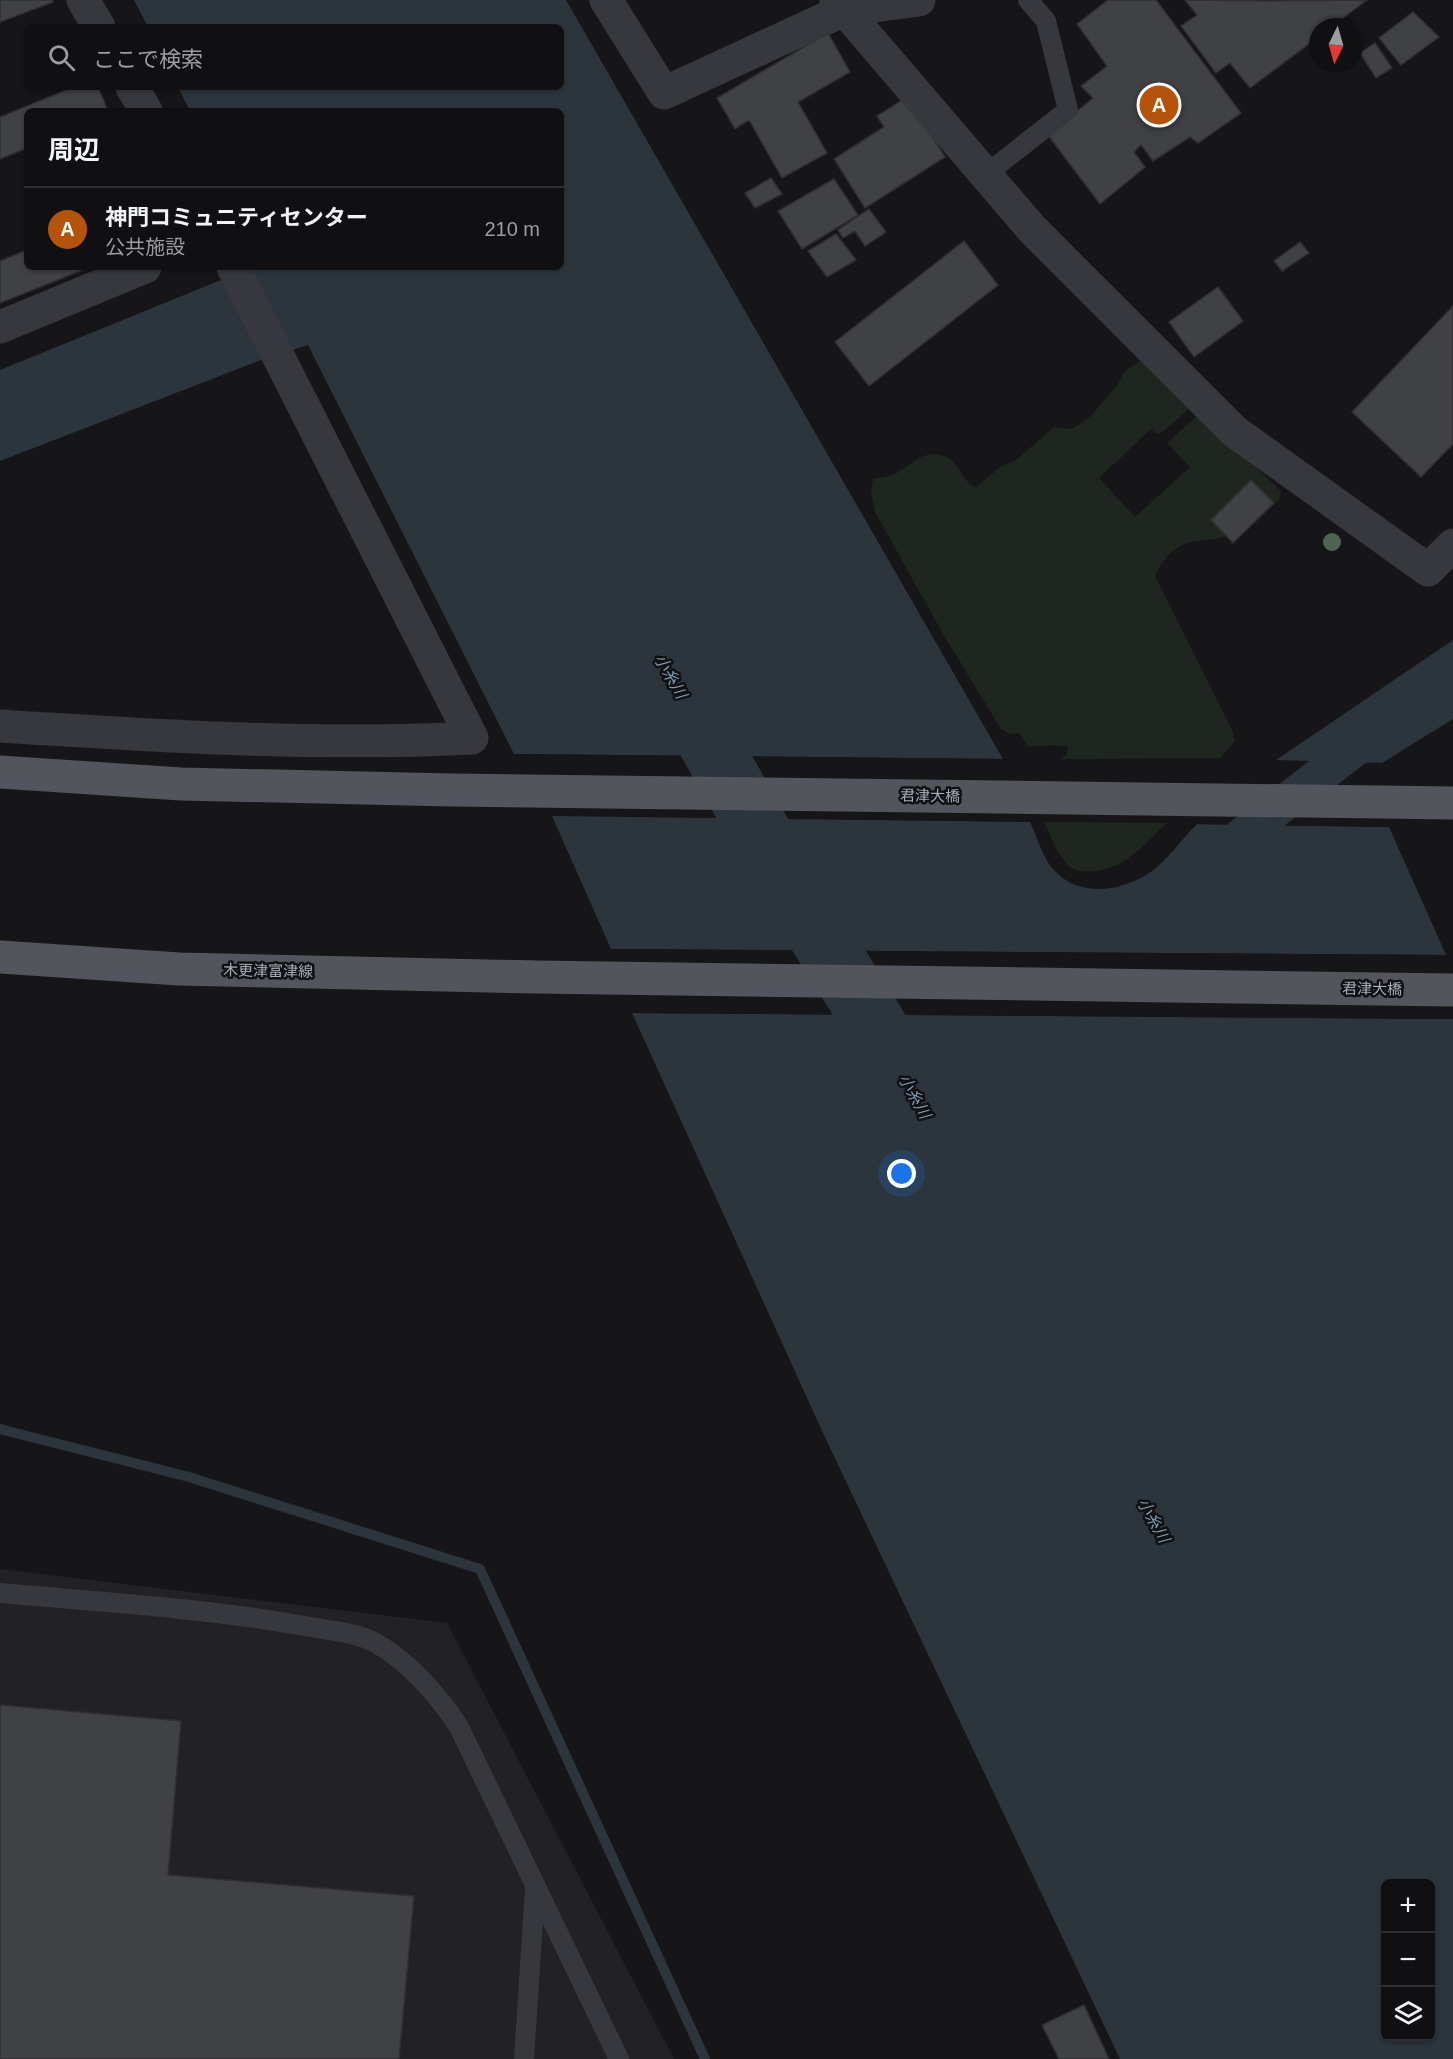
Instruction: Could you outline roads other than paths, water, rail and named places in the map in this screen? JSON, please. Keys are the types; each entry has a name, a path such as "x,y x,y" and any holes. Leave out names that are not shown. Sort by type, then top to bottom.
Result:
{"main road":[{"name":"君津大橋","path":"0,772 181,784 452,790 1453,803"},
{"name":"木更津富津線","path":"0,957 179,969 536,977"},
{"name":"君津大橋","path":"536,977 1453,990"}],"street":[{"path":"83,0 97,24"},
{"path":"606,0 664,93 840,5 919,0"},
{"path":"840,5 1032,229 1234,431 1428,570 1453,545"},
{"path":"134,90 144,108"},
{"path":"0,327 138,270"},
{"path":"0,726 217,739 382,742 472,738 235,270"}],"lane":[{"path":"985,175 1068,110 1046,21 1028,0"},
{"path":"0,1593 248,1616 341,1633 374,1642 394,1656 444,1704 474,1757 619,2059"},
{"path":"524,2059 535,1886"}],"water":[{"path":"134,0 566,0 1003,759 514,754 308,345 289,351 247,270 564,270 564,108 188,108 180,90 564,90 564,24 146,24"},
{"path":"226,278 264,359 0,461 0,370"},
{"path":"1453,640 1453,719 1382,763 1276,760"},
{"path":"552,816 1030,822 1044,854 1055,871 1065,880 1090,889 1116,887 1141,878 1158,866 1197,824 1389,827 1446,955 611,949"},
{"path":"632,1013 1453,1019 1453,2059 1120,2059 823,1433"}],"waterway":[{"path":"1218,854 1453,673"},
{"name":"小糸川","path":"675,683 814,927 869,1014 911,1088"},
{"path":"0,1429 189,1477 480,1569 705,2059"}],"place":[{"name":"神門コミュニティセンター","path":"1159,105"}]}
